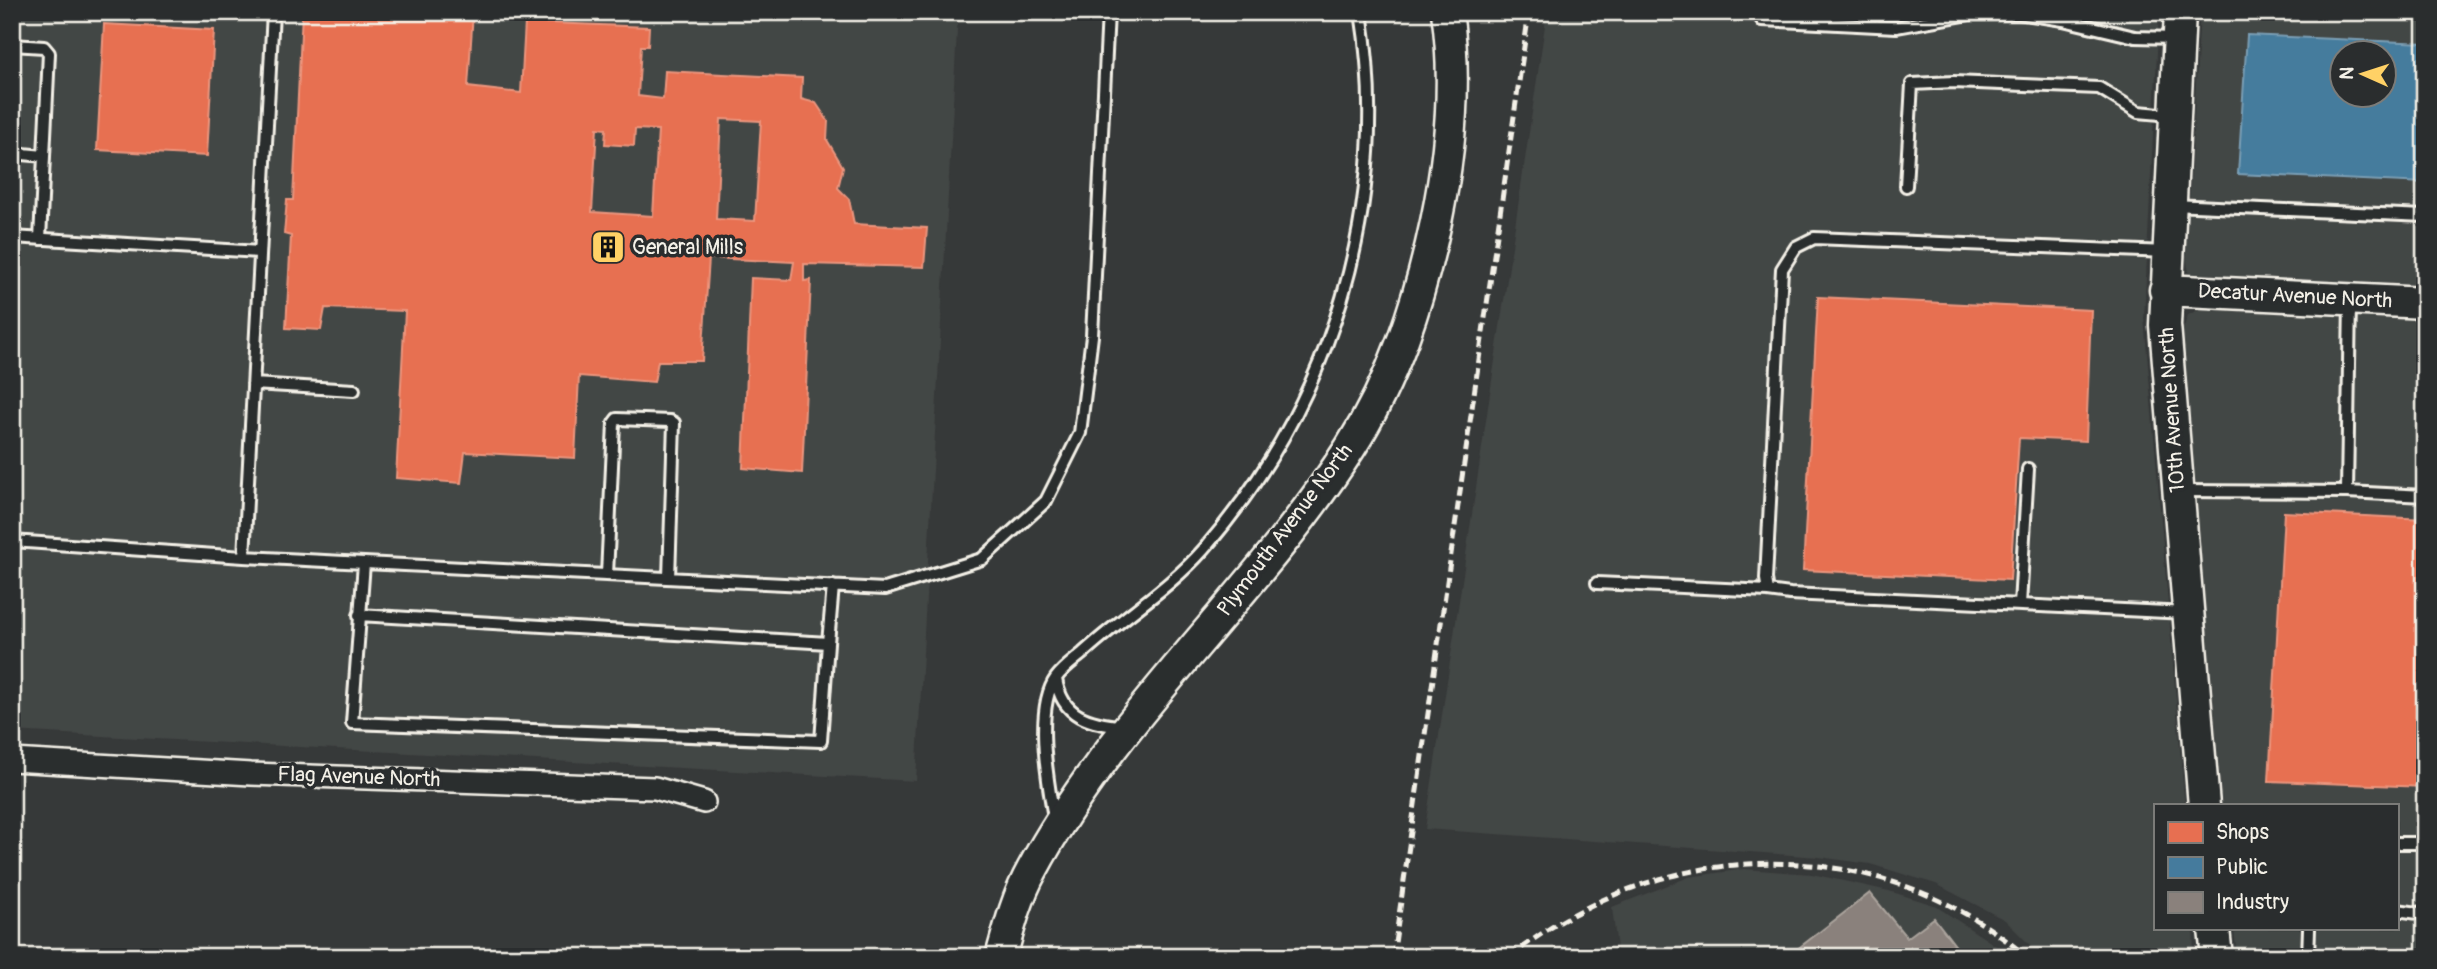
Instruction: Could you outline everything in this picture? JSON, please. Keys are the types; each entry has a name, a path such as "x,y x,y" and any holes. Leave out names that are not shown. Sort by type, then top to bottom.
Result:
{"street":[{"name":"Plymouth Avenue North","path":"1000,957 1030,873 1056,827 1130,728 1314,500 1351,446 1410,326 1430,250 1446,161 1451,90 1447,12"},
{"name":"10th Avenue North","path":"2180,25 2165,290 2187,613 2204,804"},
{"name":"Decatur Avenue North","path":"2165,290 2425,303"},
{"name":"Flag Avenue North","path":"12,760 251,774 655,788 704,802"},
{"path":"2214,930 2217,957"}],"lane":[{"path":"244,557 273,12"},
{"path":"12,541 244,557 885,589 982,559 1046,501 1080,433 1092,336 1108,12"},
{"path":"1056,827 1050,793 1044,719 1046,698 1056,678 1104,633 1156,595 1203,550 1256,481 1306,397 1339,316 1363,214 1370,108 1361,12"},
{"path":"1757,12 1762,20 1896,27 1969,14 2018,13 2063,20 2135,37 2180,25"},
{"path":"12,45 44,47 49,53 40,239"},
{"path":"1906,186 1912,84 1954,82 2099,88 2138,112 2174,115"},
{"path":"12,153 44,156"},
{"path":"2169,205 2425,216"},
{"path":"12,237 260,252"},
{"path":"1768,591 1766,579 1782,269 1796,247 1814,238 2167,252"},
{"path":"2347,492 2350,299"},
{"path":"253,384 354,390"},
{"path":"607,575 614,423 617,419 674,423 669,578"},
{"path":"2020,605 2028,469"},
{"path":"2178,492 2347,492 2425,496"},
{"path":"364,563 352,723 821,741 833,586"},
{"path":"1597,583 2187,613"},
{"path":"359,615 828,643"},
{"path":"1056,678 1059,694 1073,712 1091,723 1130,728"},
{"path":"2398,843 2425,843"},
{"path":"2398,910 2425,914"},
{"path":"2308,957 2309,930"}],"shaded area":[{"path":"12,12 958,12 916,781 12,731"},
{"path":"1547,12 2159,12 2144,318 2185,804 2154,804 2154,930 2193,930 2194,957 2042,957 2005,920 1936,884 1870,864 1819,857 1425,829"},
{"path":"2200,12 2425,12 2425,291 2204,280 2189,272 2186,257"},
{"path":"2200,309 2425,320 2425,957 2237,957 2234,930 2398,930 2398,804 2222,804 2182,332 2188,315"},
{"path":"1744,869 1812,874 1889,891 1934,905 2013,957 1618,957 1612,907 1689,877"}],"building: Shops":[{"name":"General Mills","path":"302,12 473,12 468,87 521,93 525,22 649,27 648,46 641,46 638,96 663,99 665,71 802,78 801,99 816,103 828,121 827,140 843,167 838,188 849,199 854,224 927,228 924,267 804,264 804,281 811,280 802,473 743,468 751,278 791,280 794,262 709,258 702,361 658,361 654,382 579,376 575,458 465,452 461,483 396,478 405,311 325,308 321,330 286,328 291,236 284,234 287,200 293,200","holes":["721,119 761,121 755,221 716,219","597,128 606,129 605,144 634,146 635,129 658,130 653,216 592,212"]},
{"path":"104,24 214,30 207,156 97,150"},
{"path":"1818,297 2091,310 2086,441 2019,438 2010,580 1803,570"},
{"path":"2284,512 2425,519 2425,787 2269,781"}],"building: Public":[{"path":"2247,35 2328,39 2328,108 2398,108 2398,42 2425,43 2425,183 2238,174"}],"building: Industry":[{"path":"1870,893 1907,938 1934,918 1964,957 1787,957"}],"railway":[{"path":"1393,957 1529,12"},
{"path":"1510,957 1569,917 1633,888 1700,870 1769,863 1837,869 1904,886 1968,915 2027,957"}],"place":[{"name":"General Mills","path":"608,247"}]}
